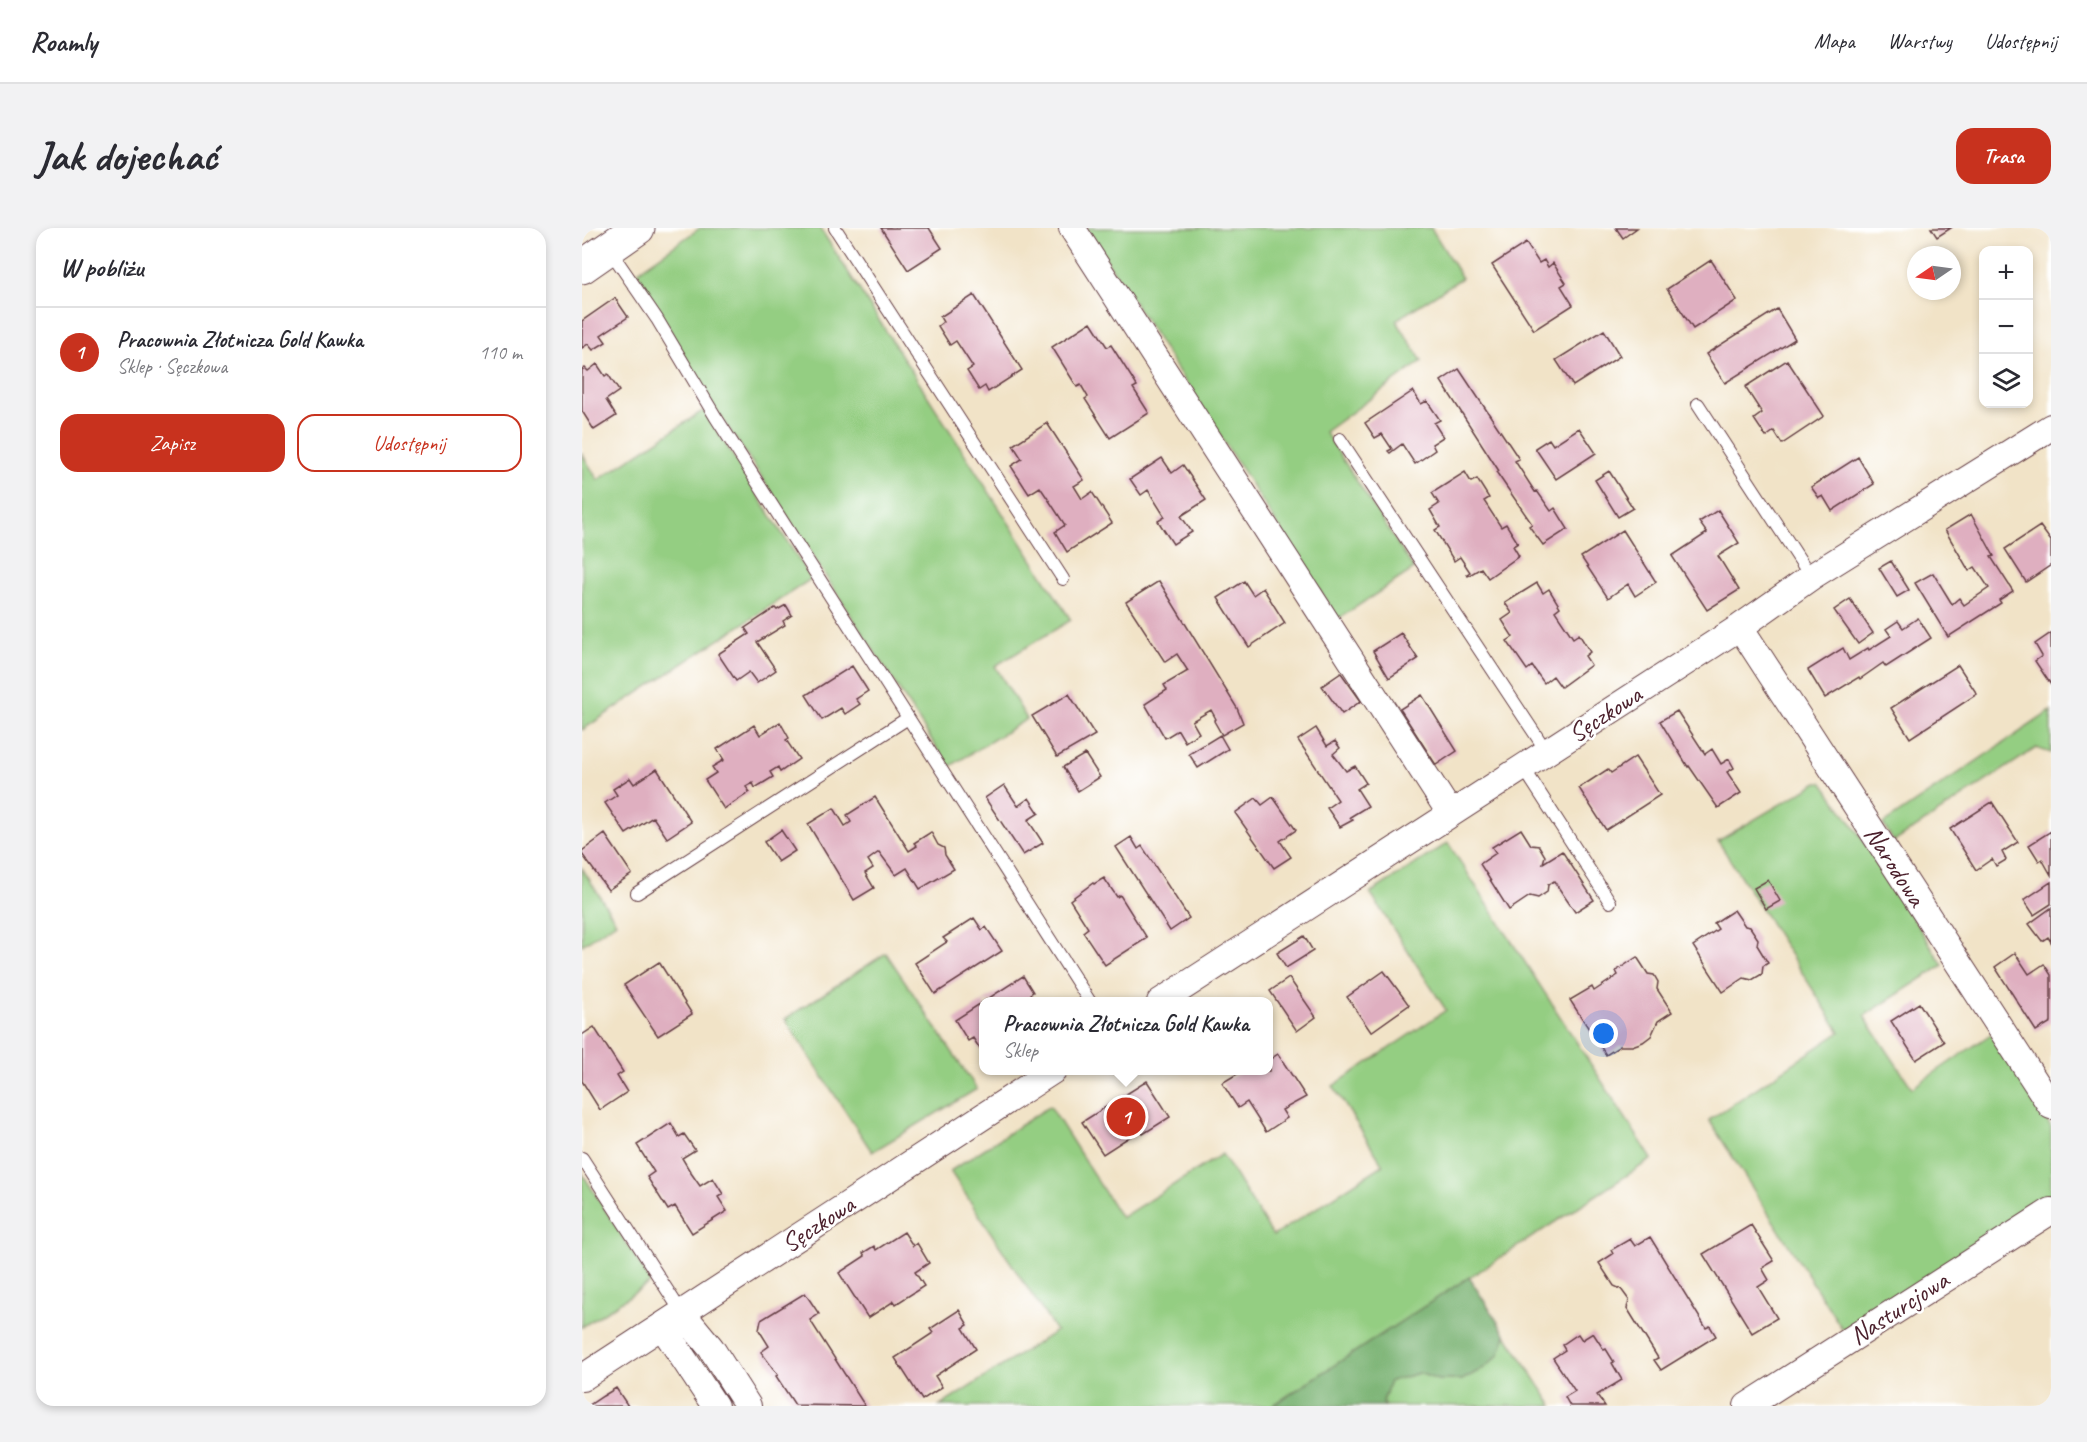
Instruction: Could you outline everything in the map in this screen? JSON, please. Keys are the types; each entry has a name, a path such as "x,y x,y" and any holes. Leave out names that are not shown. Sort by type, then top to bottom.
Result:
{"street":[{"path":"582,267 638,228"},
{"path":"1072,228 1450,813"},
{"name":"Sęczkowa","path":"1168,997 1740,627 1811,577 2051,427"},
{"name":"Narodowa","path":"1740,627 2051,1106"},
{"name":"Sęczkowa","path":"582,1378 1048,1075"},
{"name":"Nasturcjowa","path":"1747,1406 2051,1211"},
{"path":"672,1319 716,1406"},
{"path":"672,1319 711,1348 748,1406"}],"lane":[{"path":"835,228 1063,579"},
{"path":"609,248 657,319 715,416 1087,997"},
{"path":"1698,404 1811,577"},
{"path":"1340,439 1547,752"},
{"path":"638,893 908,718"},
{"path":"1523,767 1610,902"},
{"path":"582,1158 672,1319"}],"green space":[{"path":"700,228 820,228 1071,620 995,666 1027,719 949,767 755,467 705,394 637,272"},
{"path":"1086,228 1431,228 1462,278 1396,320 1422,361 1325,432 1414,569 1338,619"},
{"path":"704,410 811,579 582,730 582,454 598,480"},
{"path":"2051,711 2051,753 2036,748 1894,842 1883,824"},
{"path":"1818,782 1822,782 1857,831 1943,965 1864,1016 1912,1088 1991,1034 2051,1127 2051,1199 1844,1332 1709,1120 1840,1032 1718,841"},
{"path":"1448,843 1652,1159 1272,1406 940,1406 1056,1331 950,1171 1050,1106 1121,1218 1222,1154 1273,1236 1383,1165 1333,1086 1446,1010 1370,893"},
{"path":"582,868 616,922 582,945"},
{"path":"886,953 977,1089 872,1152 785,1019"},
{"path":"582,1173 651,1282 582,1327"},
{"path":"1469,1277 1506,1335 1499,1355 1484,1368 1462,1380 1438,1380 1419,1373 1390,1381 1383,1401 1384,1406 1272,1406"},
{"path":"1506,1335 1553,1406 1384,1406 1383,1401 1390,1381 1419,1373 1438,1380 1462,1380 1484,1368 1498,1355"}],"building":[{"path":"881,228 929,228 942,248 908,270"},
{"path":"1616,228 1637,228 1623,238"},
{"path":"1931,228 1951,228 1937,237"},
{"path":"1526,243 1539,263 1544,260 1548,267 1553,263 1566,283 1561,286 1573,305 1534,330 1492,265"},
{"path":"1711,260 1737,300 1693,329 1667,289"},
{"path":"974,295 1022,370 988,392 985,386 979,390 967,371 973,367 956,341 950,345 938,326 943,322 940,317"},
{"path":"615,298 628,317 601,335 606,342 593,350 588,344 582,348 582,321"},
{"path":"1777,309 1795,339 1725,383 1706,354"},
{"path":"1091,322 1107,347 1111,345 1137,386 1133,388 1149,413 1110,438 1085,399 1088,397 1081,385 1077,387 1052,347"},
{"path":"1604,330 1620,356 1573,386 1556,360"},
{"path":"1787,360 1824,416 1782,444 1774,431 1766,437 1754,419 1762,413 1745,387"},
{"path":"597,364 605,376 608,374 619,391 606,400 616,416 594,430 582,411 582,370 585,368 588,371"},
{"path":"1459,369 1519,459 1515,461 1535,492 1537,491 1551,511 1555,508 1568,529 1543,545 1529,526 1532,524 1497,473 1499,471 1441,381"},
{"path":"1413,391 1421,404 1427,401 1440,420 1434,423 1443,437 1432,444 1435,450 1415,464 1402,444 1390,453 1388,451 1392,449 1382,434 1375,438 1365,423"},
{"path":"1047,423 1084,480 1074,486 1082,499 1092,492 1112,523 1067,552 1055,532 1065,525 1040,487 1029,494 1011,466 1022,459 1013,445"},
{"path":"1579,428 1596,453 1556,479 1535,448 1549,439 1553,445"},
{"path":"1858,457 1874,484 1832,511 1823,496 1819,498 1811,487"},
{"path":"1162,458 1172,473 1183,465 1206,500 1181,516 1192,532 1173,544 1158,521 1165,517 1148,490 1141,495 1130,479"},
{"path":"1609,471 1633,508 1618,517 1595,480"},
{"path":"1465,472 1471,482 1477,479 1489,498 1484,501 1501,527 1506,524 1518,543 1513,546 1519,556 1488,578 1481,568 1468,576 1470,572 1460,557 1454,561 1435,530 1440,527 1430,510 1439,504 1432,493"},
{"path":"1718,510 1739,543 1718,556 1739,590 1707,610 1672,556 1707,533 1699,522"},
{"path":"1971,514 1994,556 1991,557 2013,591 1999,600 2001,603 1948,637 1915,583 1933,573 1952,604 1959,598 1964,605 1989,588 1975,567 1969,571 1945,530"},
{"path":"2040,526 2051,541 2051,565 2026,582 2005,549"},
{"path":"1623,530 1656,582 1635,596 1628,584 1608,598 1581,557"},
{"path":"1891,561 1909,590 1897,597 1879,568"},
{"path":"1159,581 1237,708 1243,723 1222,735 1211,710 1192,721 1199,733 1185,742 1178,730 1165,738 1145,704 1167,690 1164,685 1188,671 1177,654 1165,662 1126,602"},
{"path":"1244,581 1253,595 1263,588 1285,623 1249,647 1218,598"},
{"path":"1537,583 1543,593 1549,589 1560,607 1555,611 1573,638 1579,634 1590,652 1585,656 1591,665 1561,687 1553,676 1544,683 1532,666 1527,670 1507,641 1513,637 1502,620 1512,613 1505,603"},
{"path":"1850,599 1873,633 1858,644 1834,610"},
{"path":"786,605 792,615 783,621 785,625 757,642 776,670 757,683 749,672 736,681 718,654 749,634 745,628 775,608 777,610"},
{"path":"1918,618 1931,638 1886,667 1883,663 1860,679 1859,677 1825,698 1808,670 1843,648 1849,660 1891,636 1886,629 1898,621 1903,628"},
{"path":"1401,633 1418,659 1389,678 1373,651"},
{"path":"2051,633 2051,685 2035,661 2042,656 2035,644"},
{"path":"1958,665 1977,694 1910,738 1891,708"},
{"path":"852,666 868,691 856,699 860,704 845,714 841,708 822,720 806,695"},
{"path":"1341,673 1361,701 1342,714 1322,686"},
{"path":"1069,694 1095,735 1057,757 1032,716"},
{"path":"1422,695 1457,751 1436,765 1400,709"},
{"path":"1677,711 1705,754 1712,749 1721,764 1729,759 1734,768 1727,772 1741,793 1718,808 1688,767 1660,721"},
{"path":"780,722 789,738 786,740 799,759 780,772 778,767 770,772 773,777 755,788 753,783 746,787 750,792 724,809 705,780 716,773 712,767 724,760 717,749 754,725 760,735"},
{"path":"1316,728 1327,746 1335,741 1340,748 1333,754 1346,771 1355,766 1366,783 1357,789 1368,806 1350,817 1353,820 1340,827 1327,808 1338,800 1298,740"},
{"path":"1220,735 1228,749 1198,768 1189,754"},
{"path":"1085,754 1100,777 1078,791 1063,767"},
{"path":"1635,757 1660,795 1606,830 1579,788 1608,769 1611,773"},
{"path":"657,769 691,822 667,838 653,817 626,834 605,803 617,795 613,789 630,778 634,784"},
{"path":"1004,785 1018,806 1029,798 1039,813 1028,820 1043,843 1023,855 985,798"},
{"path":"875,797 909,851 917,846 914,843 931,832 938,845 944,848 945,855 954,869 920,889 907,868 896,875 879,852 868,860 873,868 865,873 874,888 854,900 808,824 834,808 845,826 851,822 847,815"},
{"path":"1273,797 1296,830 1280,841 1291,857 1274,868 1235,813 1256,798 1262,805"},
{"path":"1992,802 2018,842 2002,852 2006,860 1996,866 1992,859 1976,870 1950,829"},
{"path":"1521,829 1531,845 1539,846 1545,856 1543,863 1562,851 1594,900 1575,912 1554,881 1548,885 1547,892 1538,898 1530,896 1509,910 1480,864 1496,853 1492,847"},
{"path":"781,830 795,851 778,862 764,842"},
{"path":"2051,831 2051,875 2042,859 2039,861 2029,845"},
{"path":"605,834 632,874 608,890 582,854 582,851"},
{"path":"1131,837 1138,849 1142,846 1189,918 1170,931 1116,847"},
{"path":"1104,878 1117,897 1120,895 1147,938 1105,965 1083,932 1088,928 1070,900"},
{"path":"1768,880 1780,901 1766,909 1754,888"},
{"path":"2051,882 2051,904 2034,915 2024,900"},
{"path":"2051,908 2051,942 2048,937 2042,941 2029,924"},
{"path":"1734,910 1758,939 1757,945 1768,963 1763,966 1762,974 1752,980 1744,978 1723,992 1693,946 1718,929 1714,923"},
{"path":"974,918 982,930 986,927 1002,951 935,994 915,963 947,942 943,938"},
{"path":"1304,936 1313,951 1286,968 1277,953"},
{"path":"2015,953 2029,974 2044,964 2051,975 2051,1022 2036,1031 1995,967"},
{"path":"1637,957 1648,974 1654,975 1658,982 1657,989 1672,1012 1658,1021 1651,1036 1643,1042 1632,1046 1620,1046 1606,1055 1570,1000 1592,987 1594,991 1618,975 1616,971"},
{"path":"659,962 692,1014 658,1036 624,985"},
{"path":"1384,971 1409,1005 1371,1032 1347,997"},
{"path":"1023,976 1033,992 1030,994 1032,997 991,997"},
{"path":"1289,978 1316,1017 1297,1031 1270,991"},
{"path":"1919,1003 1944,1042 1916,1060 1891,1021"},
{"path":"979,1004 979,1047 973,1038 968,1041 955,1020"},
{"path":"594,1027 623,1072 617,1076 627,1092 600,1110 582,1081 582,1035"},
{"path":"1278,1054 1306,1097 1282,1110 1287,1118 1266,1132 1247,1102 1238,1108 1222,1083 1235,1075 1273,1075 1273,1057"},
{"path":"1147,1081 1170,1117 1143,1134 1140,1130 1103,1154 1082,1122"},
{"path":"671,1123 679,1137 684,1134 695,1150 682,1158 691,1173 700,1186 713,1178 723,1194 718,1197 727,1211 692,1233 675,1206 668,1210 647,1177 654,1172 637,1145"},
{"path":"1751,1225 1774,1261 1762,1268 1769,1280 1758,1287 1777,1318 1752,1333 1703,1254"},
{"path":"904,1232 913,1246 917,1243 929,1263 915,1272 924,1286 896,1304 894,1301 868,1318 839,1273 865,1256 863,1253 874,1246 876,1250"},
{"path":"1650,1237 1706,1328 1710,1326 1716,1336 1661,1370 1654,1360 1658,1358 1627,1308 1629,1300 1621,1289 1614,1286 1599,1263 1613,1254 1611,1250 1630,1239 1635,1246"},
{"path":"805,1293 819,1314 810,1320 865,1406 795,1405 776,1376 778,1375 761,1352 769,1346 759,1330 761,1320"},
{"path":"959,1310 968,1325 963,1328 976,1349 935,1376 942,1387 922,1400 895,1358 933,1333 930,1329"},
{"path":"1593,1333 1604,1350 1606,1349 1622,1380 1597,1395 1605,1406 1570,1406 1565,1397 1575,1391 1553,1358 1565,1350 1562,1345 1578,1334 1582,1340"},
{"path":"616,1388 628,1406 588,1406 603,1396"}],"place":[{"name":"Pracownia Złotnicza Gold Kawka","path":"1126,1117"}]}
